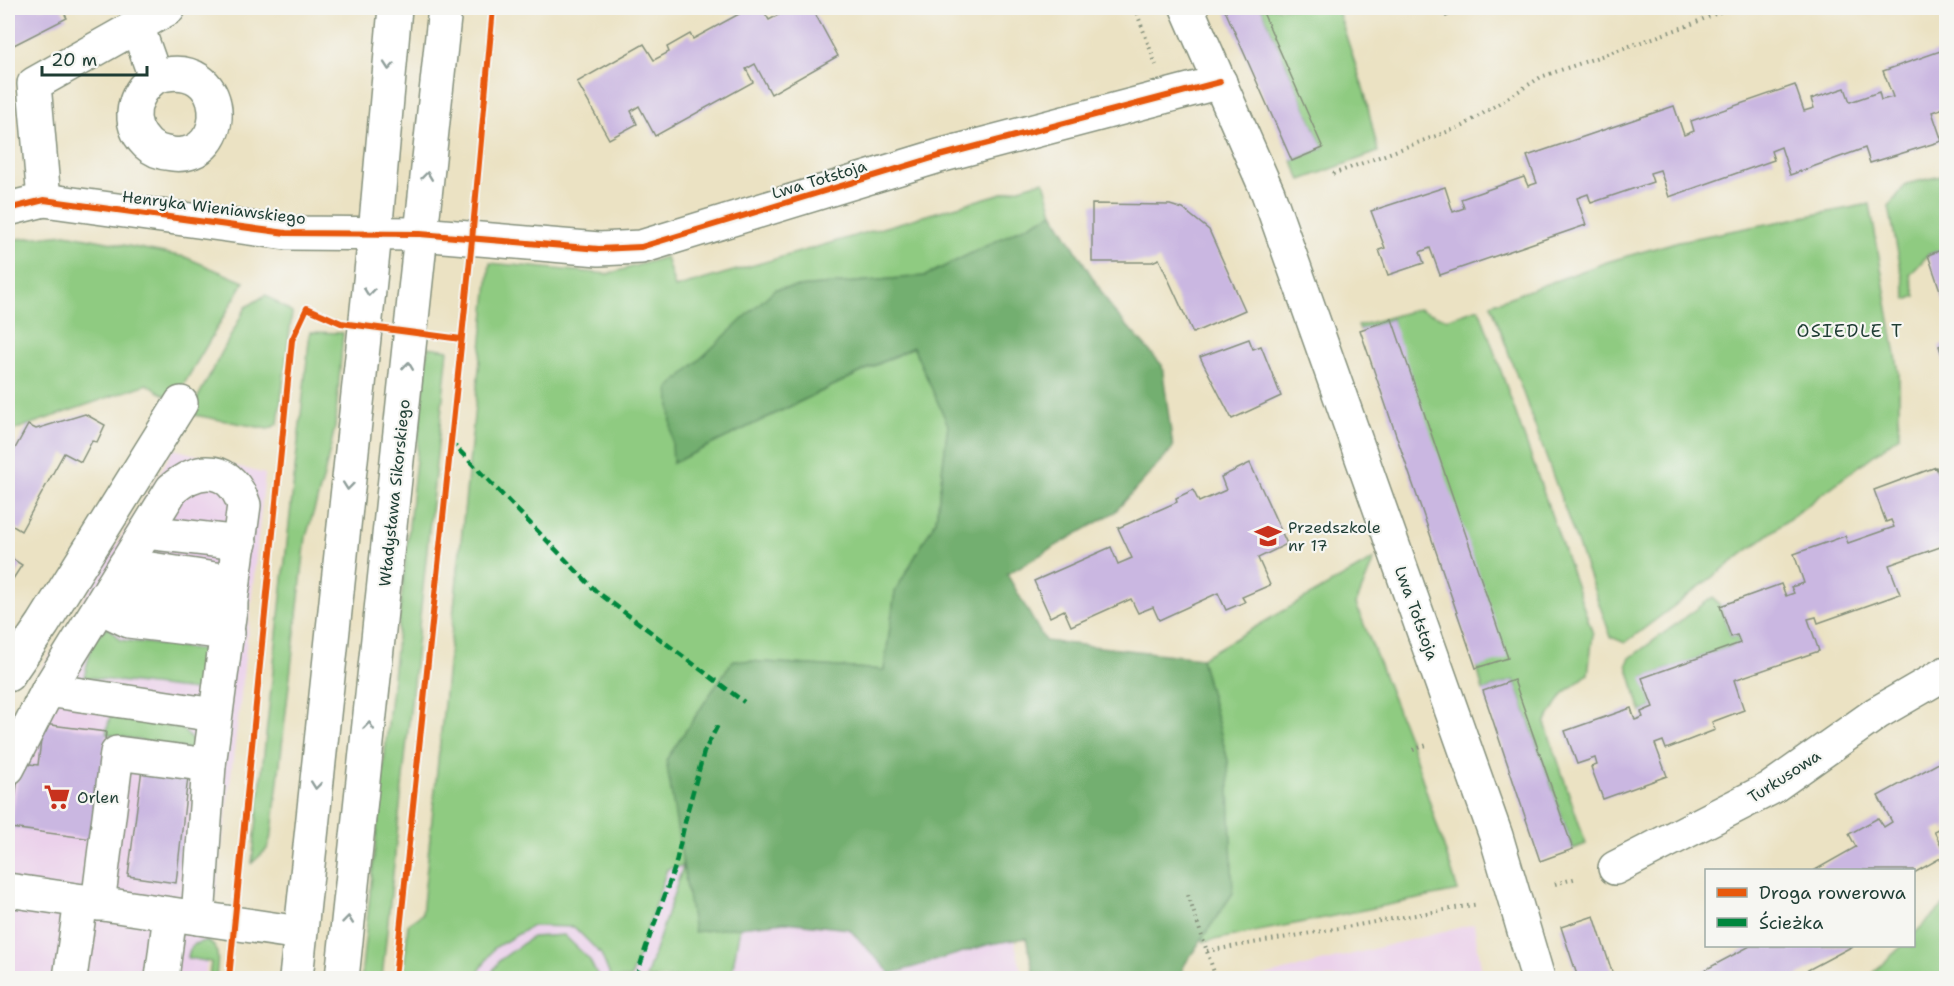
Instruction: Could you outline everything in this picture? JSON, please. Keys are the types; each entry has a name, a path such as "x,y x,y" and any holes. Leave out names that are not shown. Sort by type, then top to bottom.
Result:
{"street":[{"path":"44,200 21,90 169,8"},
{"path":"296,978 375,234 395,8"},
{"name":"Władysława Sikorskiego","path":"342,978 412,333 444,8"},
{"name":"Lwa Tołstoja","path":"1187,8 1268,193 1497,836 1538,978"},
{"path":"136,26 155,77"},
{"name":"Lwa Tołstoja","path":"420,234 599,249 641,248 939,156 1220,82"},
{"name":"Henryka Wieniawskiego","path":"8,209 44,200 286,233 420,234"},
{"path":"8,675 44,624 181,403"},
{"path":"8,768 48,690 172,489 183,479 203,473 225,477 235,484 244,505 208,765 184,916 162,978"},
{"path":"151,523 241,534"},
{"path":"112,587 129,621 231,608"},
{"path":"112,587 231,608"},
{"name":"Turkusowa","path":"1615,868 1771,788 1877,713 1947,673"},
{"path":"48,690 215,715"},
{"path":"70,978 90,902 117,753 208,765"},
{"path":"8,890 300,933"}],"path":[{"path":"1333,174 1463,126 1541,77 1687,26 1729,8"},
{"path":"1556,884 1577,878"},
{"path":"1188,895 1216,978"},
{"path":"1207,951 1484,903"}],"shaded area":[{"path":"174,449 265,474 240,704 205,978 8,978 8,725"},
{"path":"984,810 1023,978 417,978 422,915"},
{"path":"1474,924 1483,978 1256,978"}],"green space":[{"path":"1261,8 1337,8 1365,94 1378,152 1301,180 1292,161 1323,148"},
{"path":"1946,175 1946,248 1928,255 1910,275 1916,296 1907,300 1889,207 1906,184"},
{"path":"1044,181 1053,213 925,276 775,289 673,463 914,347 948,425 936,520 895,592 884,670 733,660 694,931 740,927 731,978 646,978 683,866 667,869 631,978 611,978 601,954 574,927 532,926 494,948 475,978 403,978 408,924 422,914 490,263 608,274 666,257 675,288"},
{"path":"1870,204 1899,373 1899,436 1625,643 1611,637 1491,304 1607,262 1679,241"},
{"path":"1053,213 1112,309 1162,365 1173,448 1115,512 1007,574 1045,641 1201,658 1228,761 1233,893 1183,967 1182,978 1035,978 1026,938 990,944 891,974 849,929 785,922 694,932 666,760 733,660 884,670 895,592 936,520 948,425 913,347 673,463 669,388 775,289 925,276"},
{"path":"66,234 185,257 244,282 174,401 147,384 8,432 8,240"},
{"path":"266,295 292,313 278,424 268,429 189,414 246,307"},
{"path":"1479,308 1593,634 1588,674 1563,694 1545,723 1586,844 1573,849 1514,680 1483,691 1392,319 1360,330 1358,326 1418,309 1447,319"},
{"path":"310,332 343,333 335,427 323,480 306,537 272,833 267,849 252,863"},
{"path":"428,347 448,350 382,978 361,978"},
{"path":"1374,559 1356,604 1413,750 1458,891 1204,942 1202,937 1228,761 1201,658"},
{"path":"1713,597 1720,606 1731,637 1737,635 1740,643 1643,678 1653,707 1641,712 1627,664 1630,658"},
{"path":"108,627 121,640 207,650 203,691 84,677 94,642 97,636"},
{"path":"110,716 181,728 195,743 196,751 106,734"},
{"path":"1946,903 1946,978 1867,978 1901,947 1915,947 1915,933"},
{"path":"564,935 589,959 599,978 488,978 500,960 532,937"},
{"path":"207,941 215,947 217,952 216,978 209,978 211,962 188,958 193,945"}],"building":[{"path":"8,8 61,8 67,18 8,48"},
{"path":"750,8 762,8 769,20 784,12 781,8 812,8 838,56 771,94 755,64 746,69 753,82 655,136 639,106 631,111 637,124 609,139 577,82 644,44 654,60 669,52 667,47 690,34 693,39"},
{"path":"1224,8 1261,8 1323,148 1292,161"},
{"path":"1441,8 1464,8 1446,17"},
{"path":"1946,49 1946,115 1944,108 1932,112 1942,141 1870,163 1865,148 1790,175 1781,147 1771,151 1774,160 1669,197 1660,170 1650,173 1653,182 1591,203 1588,194 1577,198 1586,225 1440,275 1430,248 1420,252 1424,263 1388,275 1379,250 1385,248 1371,211 1445,187 1453,212 1464,208 1461,199 1524,177 1528,186 1537,183 1527,156 1674,106 1684,135 1694,131 1691,121 1795,85 1804,111 1814,108 1811,99 1845,88 1850,102 1879,92 1881,100 1893,97 1883,71"},
{"path":"1092,204 1170,205 1183,209 1209,230 1245,310 1193,333 1159,259 1152,262 1092,262"},
{"path":"1946,248 1946,308 1928,255"},
{"path":"1392,319 1508,658 1476,668 1360,330"},
{"path":"1249,339 1253,349 1261,346 1281,396 1232,419 1200,357"},
{"path":"1946,343 1946,367 1939,346"},
{"path":"85,414 105,425 97,442 92,441 81,462 64,453 21,531 8,523 8,452 12,454 28,425 36,429"},
{"path":"1250,463 1287,544 1258,558 1270,585 1242,597 1245,602 1226,610 1218,593 1159,620 1153,607 1138,613 1131,599 1071,626 1064,610 1050,617 1034,581 1111,547 1118,564 1132,558 1118,528 1177,502 1176,498 1193,490 1199,502 1226,490 1221,477"},
{"path":"1936,467 1941,481 1946,480 1946,545 1889,565 1900,594 1818,623 1816,617 1808,619 1819,651 1734,680 1744,710 1712,722 1715,730 1666,749 1663,741 1655,744 1667,776 1603,799 1591,767 1597,765 1595,758 1577,764 1565,731 1631,708 1635,720 1643,717 1641,712 1653,707 1642,678 1740,643 1737,635 1731,637 1720,606 1781,584 1786,596 1794,593 1791,587 1804,583 1794,554 1845,536 1848,543 1894,527 1891,520 1886,522 1874,490"},
{"path":"8,556 22,565 11,582 8,580"},
{"path":"1514,680 1573,849 1540,861 1483,691"},
{"name":"Orlen","path":"43,724 106,732 93,839 11,828 20,763 38,765"},
{"path":"1946,759 1946,832 1943,826 1934,831 1946,855 1915,872 1915,869 1817,869 1856,847 1849,834 1878,818 1884,827 1892,822 1878,796"},
{"path":"143,761 189,768 176,883 128,876"},
{"path":"1594,916 1614,978 1578,978 1561,927"},
{"path":"1748,947 1851,947 1793,978 1702,978 1699,973"}],"marked path":[{"path":"450,441 596,591 744,702"},
{"path":"636,978 675,867 704,752 718,725"}],"cycle path":[{"path":"395,978 472,240 493,8"},
{"path":"8,209 44,200 286,233 420,234 599,249 641,247 939,156 1220,82"},
{"path":"229,978 292,340 307,308 341,323 461,339"}],"place":[{"name":"Przedszkole nr 17","path":"1268,536"},
{"name":"Orlen","path":"57,797"}],"district":[{"name":"OSIEDLE T","path":"1850,331"}]}
